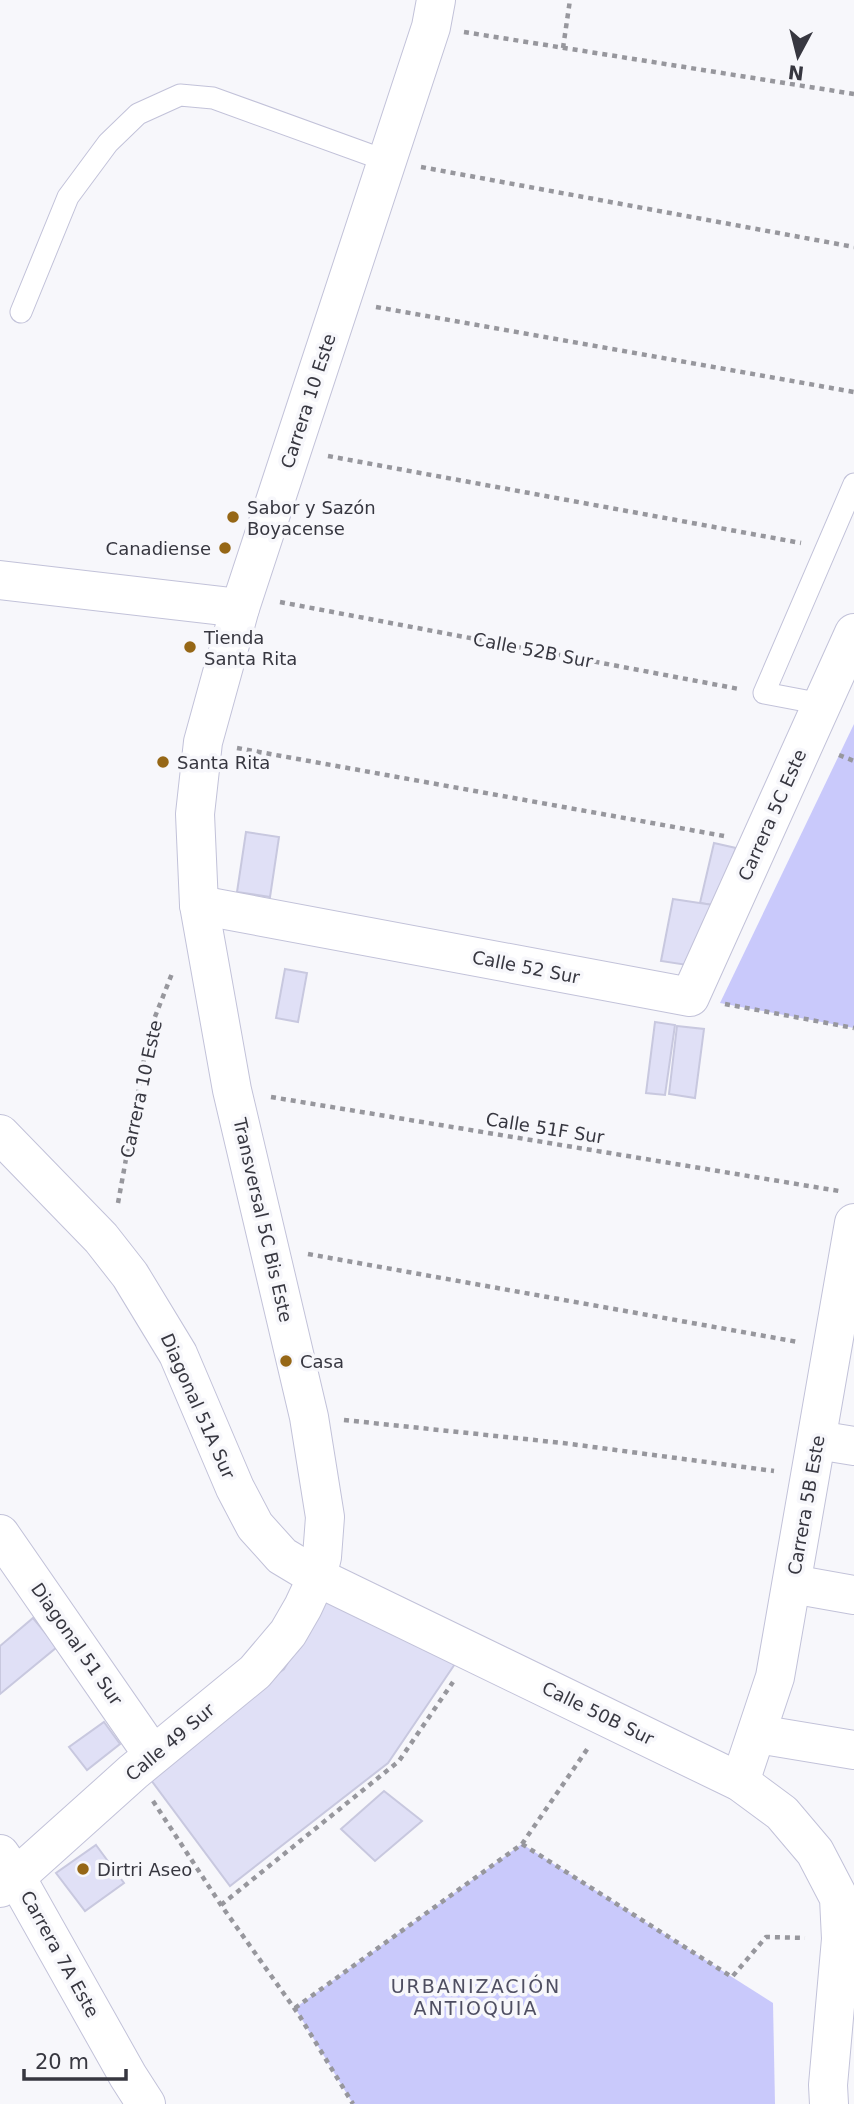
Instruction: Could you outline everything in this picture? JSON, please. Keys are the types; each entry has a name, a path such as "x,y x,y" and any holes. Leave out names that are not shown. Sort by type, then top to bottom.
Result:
{"street":[{"name":"Carrera 10 Este","path":"199,905 195,814 203,742 242,602 434,11"},
{"path":"0,580 242,602"},
{"name":"Carrera 5C Este","path":"690,997 854,633"},
{"name":"Calle 52 Sur","path":"199,905 690,997"},
{"name":"Transversal 5C Bis Este","path":"199,905 232,1090 309,1417 325,1517 322,1557 317,1577"},
{"name":"Diagonal 51A Sur","path":"0,1134 109,1249 130,1275 178,1354 235,1488 255,1526 282,1556 317,1577"},
{"name":"Carrera 5B Este","path":"740,1782 775,1678 833,1348 848,1297 847,1207"},
{"path":"814,1458 854,1446"},
{"name":"Diagonal 51 Sur","path":"0,1534 143,1764"},
{"name":"Calle 50B Sur","path":"317,1577 740,1782 782,1813 815,1852 839,1898 841,1939"},
{"name":"Calle 49 Sur","path":"5,1873 255,1672 272,1655 298,1616 317,1577"},
{"path":"792,1584 854,1595"},
{"path":"757,1734 854,1750"},
{"name":"Carrera 7A Este","path":"5,1873 146,2104"},
{"path":"829,2104 828,2085 841,1939"}],"lane":[{"path":"21,312 68,197 108,143 138,114 180,95 213,99 387,161"},
{"path":"822,704 764,693 854,484"}],"path":[{"path":"563,48 570,0"},
{"path":"434,11 563,48 854,94"},
{"path":"387,161 854,247"},
{"path":"340,301 854,392"},
{"path":"293,450 826,548"},
{"name":"Calle 52B Sur","path":"242,602 764,693"},
{"path":"203,742 760,842"},
{"name":"Carrera 10 Este","path":"109,1249 149,1032 174,968"},
{"path":"690,997 854,1028"},
{"name":"Calle 51F Sur","path":"232,1090 847,1207"},
{"path":"269,1247 833,1348"},
{"path":"309,1417 563,1443 814,1458"},
{"path":"221,1905 399,1761 473,1653"},
{"path":"295,2008 522,1844 608,1718"},
{"path":"143,1764 221,1905 295,2008 353,2104"},
{"path":"522,1844 732,1977 766,1937 841,1939"}],"shaded area":[{"path":"854,724 854,1028 720,1003"},
{"path":"522,1844 773,2003 775,2104 353,2104 295,2008"}],"building":[{"path":"246,832 279,837 270,897 237,892"},
{"path":"714,843 736,848 713,905 700,903"},
{"path":"673,899 713,905 687,965 661,961"},
{"path":"285,969 307,973 298,1022 276,1018"},
{"path":"655,1022 675,1025 665,1095 646,1093"},
{"path":"677,1026 704,1029 695,1098 669,1094"},
{"path":"328,1593 461,1655 388,1763 230,1886 145,1772 284,1669"},
{"path":"33,1618 57,1647 0,1694 0,1646"},
{"path":"104,1722 120,1744 87,1770 69,1747"},
{"path":"384,1791 422,1821 375,1861 341,1829"},
{"path":"96,1845 124,1883 85,1911 56,1873"}],"place":[{"name":"Sabor y Sazón Boyacense","path":"233,517"},
{"name":"Canadiense","path":"225,548"},
{"name":"Tienda Santa Rita","path":"190,647"},
{"name":"Santa Rita","path":"163,762"},
{"name":"Casa","path":"286,1361"},
{"name":"Dirtri Aseo","path":"83,1869"}],"district":[{"name":"URBANIZACIÓN ANTIOQUIA","path":"476,1997"}]}
